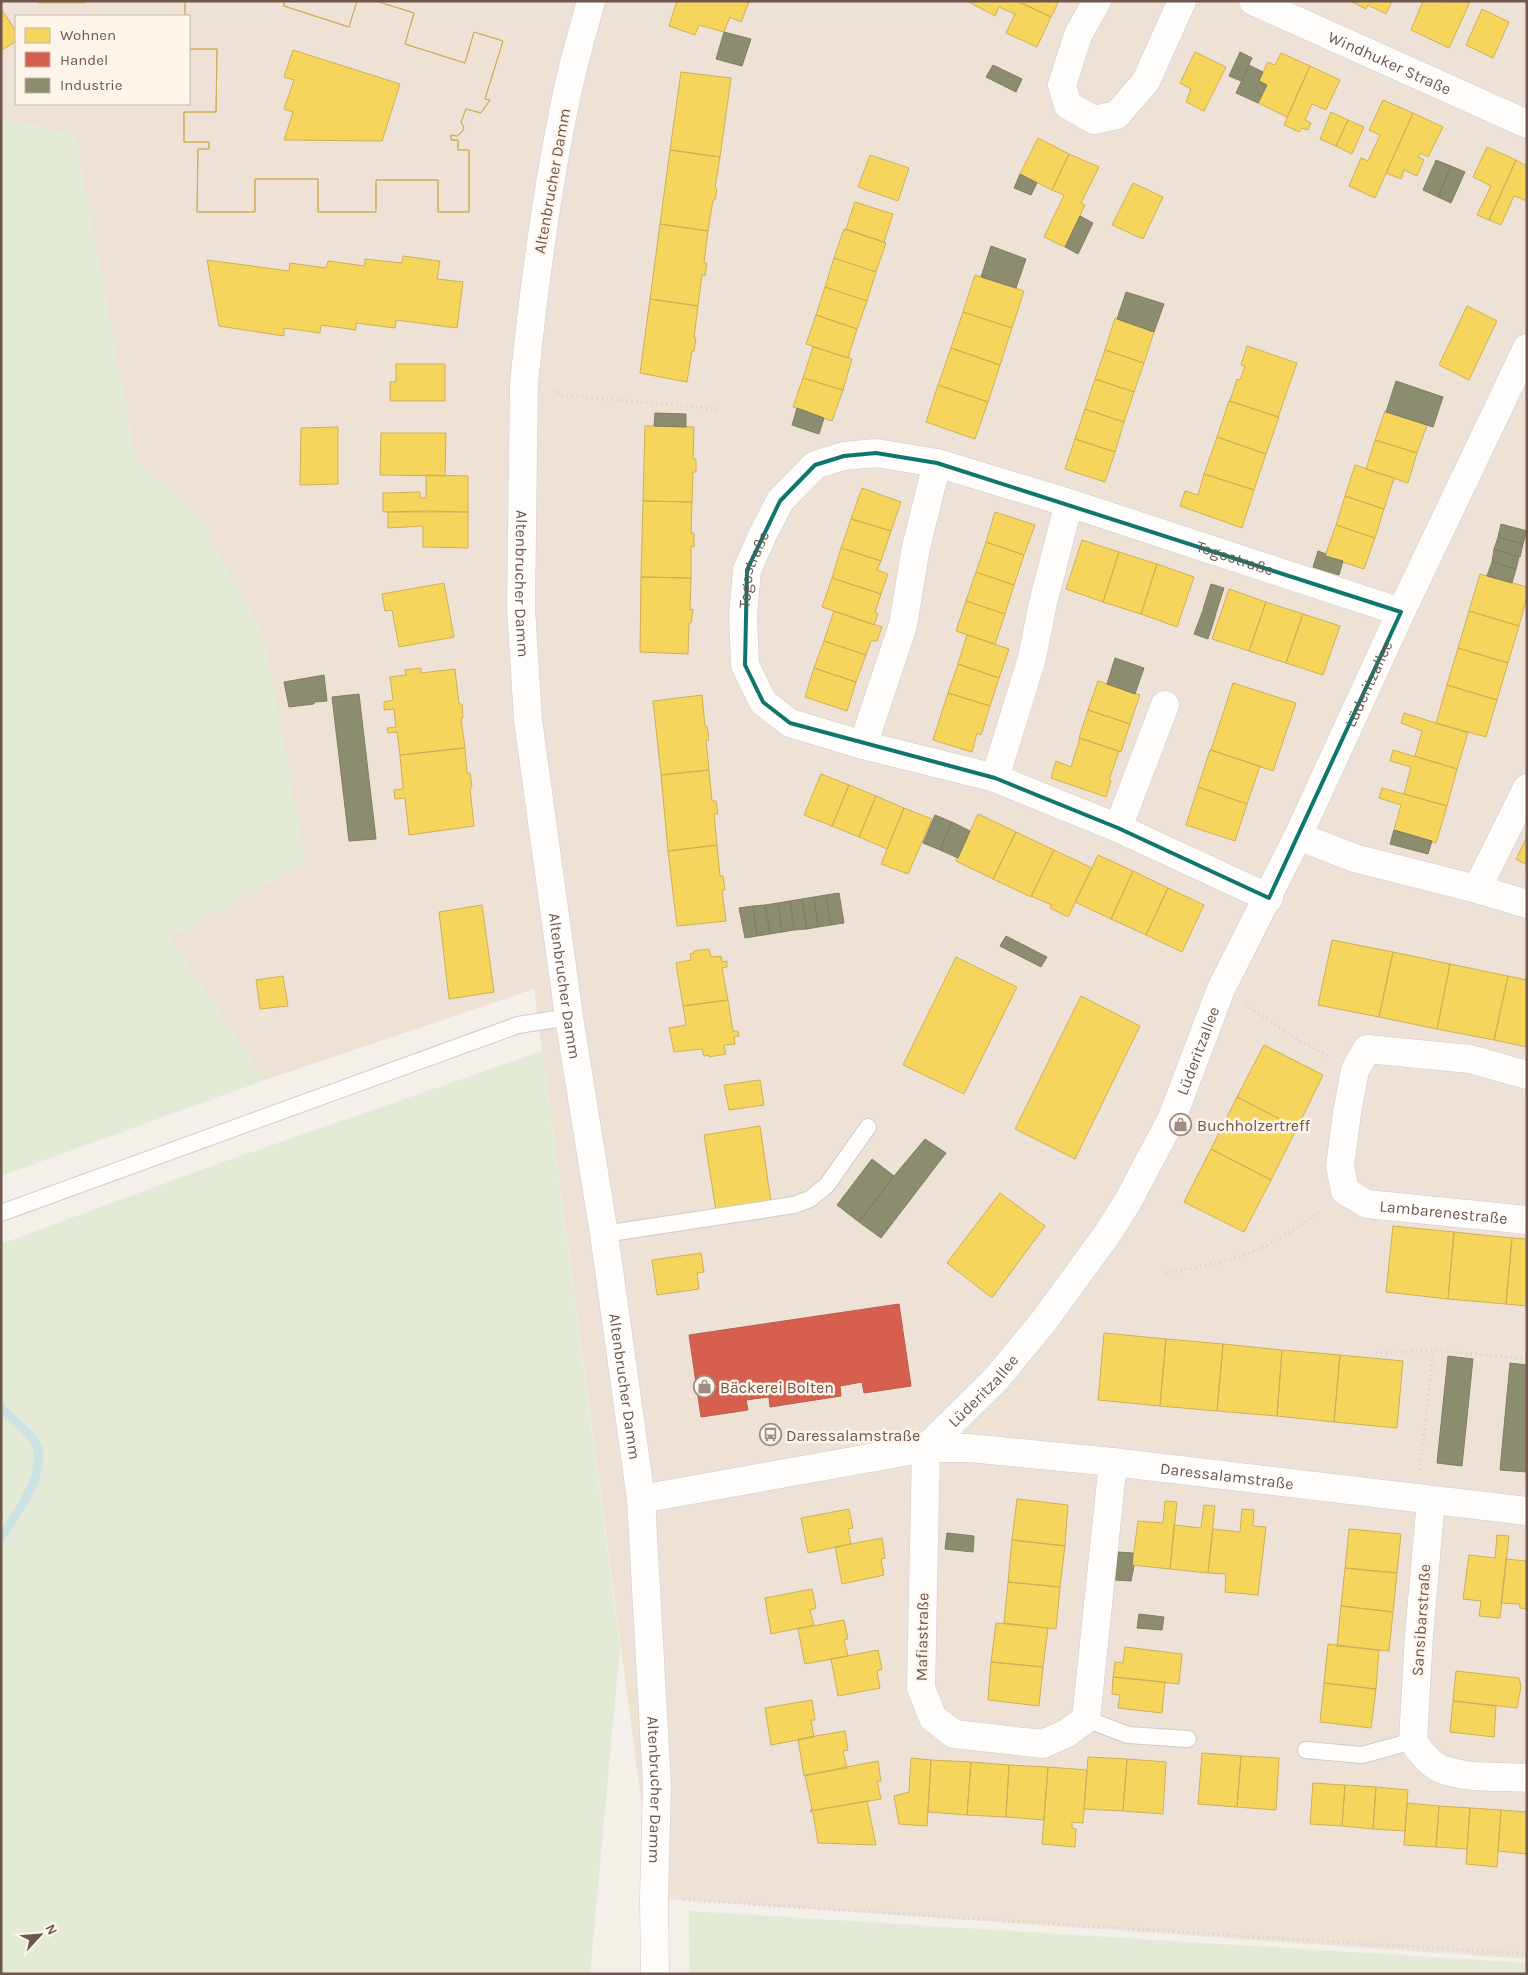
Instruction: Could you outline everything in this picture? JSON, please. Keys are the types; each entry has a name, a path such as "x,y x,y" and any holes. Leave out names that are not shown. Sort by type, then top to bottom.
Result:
{"street":[{"name":"Altenbrucher Damm","path":"591,1 568,88 544,217 524,383 520,608 528,720 569,1017 604,1234 641,1499 657,1785 654,1974"},
{"path":"1097,1 1078,35 1062,85 1068,105 1094,120 1117,116 1146,81 1182,1"},
{"name":"Windhuker Straße","path":"1253,1 1527,124"},
{"name":"Lüderitzallee","path":"926,1448 996,1379 1043,1322 1108,1233 1128,1201 1172,1118 1221,989 1298,836 1401,612 1527,348"},
{"name":"Togostraße","path":"1268,898 1118,828 995,778 863,745 790,723 763,702 745,665 744,615 747,570 763,534 780,501 814,466 844,456 876,453 938,464 1070,503 1401,612"},
{"path":"863,745 903,625 916,547 938,464"},
{"path":"995,778 1032,658 1043,603 1070,503"},
{"path":"1118,828 1165,705"},
{"path":"1477,889 1527,788"},
{"path":"1298,836 1354,858 1477,889 1527,904"},
{"path":"1345,1191 1340,1166 1355,1070 1366,1049 1470,1059 1527,1075"},
{"name":"Lambarenestraße","path":"1345,1191 1366,1204 1527,1220"},
{"path":"641,1499 926,1448"},
{"name":"Daressalamstraße","path":"926,1448 969,1448 1113,1462 1527,1511"},
{"name":"Mafiastraße","path":"926,1448 921,1688 933,1718 954,1734 1043,1744 1067,1733 1086,1719"},
{"path":"1086,1719 1113,1462"},
{"name":"Sansibarstraße","path":"1413,1741 1424,1499"},
{"path":"1413,1741 1422,1754 1442,1770 1466,1775 1527,1778"}],"lane":[{"path":"1,1213 518,1024 569,1017"},
{"path":"604,1234 794,1205 810,1199 827,1185 868,1127"},
{"path":"1086,1719 1128,1735 1188,1739"},
{"path":"1306,1750 1362,1755 1413,1741"}],"path":[{"path":"561,395 718,410"},
{"path":"1221,989 1295,1038 1355,1070"},
{"path":"1166,1273 1198,1268 1245,1255 1287,1234 1345,1191"},
{"path":"1424,1499 1433,1350"},
{"path":"1376,1353 1433,1350 1527,1358"},
{"path":"654,1898 1527,1954"}],"highlighted area":[{"path":"876,453 937,463 1401,612 1269,898 1118,828 995,778 790,723 763,702 745,665 747,570 780,501 815,465 844,456"}],"shaded area":[{"path":"1,1 1527,1 1527,1959 654,1898 534,989 265,1080 170,937 306,862 195,511 136,462 75,136 1,117"}],"green space":[{"path":"1,117 75,136 136,462 195,511 263,633 306,862 170,937 265,1080 1,1176"},
{"path":"542,1051 620,1647 590,1974 1,1974 1,1244 206,1168"},
{"path":"689,1911 1527,1963 1527,1974 690,1974"}],"building: Wohnen":[{"path":"39,1 85,1 85,3 39,3"},
{"path":"185,1 284,1 284,6 349,27 357,1 376,1 414,13 405,44 465,63 474,32 503,41 485,99 490,100 481,113 466,109 461,122 464,128 462,132 457,136 451,135 451,140 458,140 458,150 469,150 469,212 438,212 438,180 376,180 376,212 318,212 318,179 255,179 255,212 197,212 198,149 209,149 209,142 184,142 184,112 216,112 217,49 190,49 190,15 185,15","holes":["293,50 400,84 382,141 284,140 293,112 284,109 294,80 284,77"]},
{"path":"185,1 284,1 284,6 349,27 357,1 376,1 414,13 405,44 465,63 474,32 503,41 485,99 490,100 481,113 466,109 461,122 464,128 462,132 457,136 451,135 451,140 458,140 458,150 469,150 469,212 438,212 438,180 376,180 376,212 318,212 318,179 255,179 255,212 197,212 198,149 209,149 209,142 184,142 184,112 216,112 217,49 190,49 190,15 185,15"},
{"path":"677,1 749,2 741,22 730,17 724,32 699,25 695,35 669,26"},
{"path":"967,1 1017,1 1051,17 1037,47 1006,33 1015,14 999,7 995,16"},
{"path":"1017,1 1059,1 1051,17"},
{"path":"1350,1 1392,1 1386,14 1368,5 1366,9"},
{"path":"1423,1 1470,2 1449,48 1411,30"},
{"path":"1,9 15,30 15,42 1,51"},
{"path":"1482,9 1509,22 1493,58 1466,45"},
{"path":"1195,52 1226,67 1204,111 1186,102 1191,89 1180,83"},
{"path":"1281,53 1310,66 1287,117 1258,103 1267,85 1259,81 1263,72 1268,62 1275,65"},
{"path":"1310,66 1340,80 1326,110 1312,104 1305,120 1311,123 1308,130 1302,128 1299,132 1284,125"},
{"path":"681,72 731,78 720,157 670,150"},
{"path":"1383,100 1413,113 1375,198 1349,186 1361,158 1368,161 1380,135 1369,130"},
{"path":"1331,112 1348,120 1336,146 1320,139"},
{"path":"1413,113 1443,127 1428,157 1421,153 1418,157 1424,160 1417,176 1404,170 1401,179 1386,173"},
{"path":"1348,120 1364,127 1352,154 1336,146"},
{"path":"1038,138 1069,154 1052,190 1020,174"},
{"path":"1487,147 1516,160 1489,220 1477,215 1491,186 1473,177"},
{"path":"670,150 720,157 715,188 717,189 715,200 713,200 708,231 660,224"},
{"path":"1069,154 1099,167 1081,203 1085,205 1065,247 1044,237 1064,195 1052,190"},
{"path":"870,155 909,168 898,201 858,187"},
{"path":"1516,160 1527,166 1527,201 1514,196 1501,225 1489,220"},
{"path":"1133,183 1163,197 1143,239 1112,225"},
{"path":"855,202 893,214 884,242 846,229"},
{"path":"660,224 708,231 704,263 707,263 705,276 702,275 698,306 650,299"},
{"path":"844,229 886,243 876,272 834,258"},
{"path":"403,256 440,261 437,279 463,282 457,328 396,320 395,328 356,323 356,330 321,325 320,333 284,328 284,336 219,326 207,260 289,271 290,263 326,268 328,261 365,266 365,259 402,263"},
{"path":"834,258 876,272 867,301 825,287"},
{"path":"975,275 1024,291 1012,328 963,312"},
{"path":"825,287 867,301 857,329 816,315"},
{"path":"650,299 698,306 694,338 696,338 687,382 640,373"},
{"path":"1467,306 1497,321 1469,380 1439,365"},
{"path":"963,312 1012,328 1000,365 951,348"},
{"path":"816,315 857,329 848,358 806,344"},
{"path":"1115,318 1154,332 1144,363 1105,350"},
{"path":"1247,346 1297,363 1278,417 1230,401 1237,379 1240,380 1245,366 1241,365"},
{"path":"813,347 852,359 843,390 803,378"},
{"path":"951,348 1000,365 988,402 938,385"},
{"path":"1105,350 1144,363 1134,392 1095,379"},
{"path":"396,364 445,364 445,401 390,401 390,382 396,382"},
{"path":"803,378 843,390 832,421 793,407"},
{"path":"1095,379 1134,392 1124,422 1085,409"},
{"path":"938,385 988,402 975,439 926,422"},
{"path":"1229,401 1279,417 1266,454 1217,437"},
{"path":"1085,409 1124,422 1115,452 1075,439"},
{"path":"1385,411 1427,425 1417,453 1375,440"},
{"path":"645,426 694,427 693,459 696,459 696,472 693,472 692,502 643,501"},
{"path":"338,427 338,484 300,485 301,428"},
{"path":"381,433 446,433 445,476 380,475"},
{"path":"1217,437 1266,454 1254,490 1204,474"},
{"path":"1075,439 1115,452 1105,482 1065,469"},
{"path":"1375,440 1417,453 1408,483 1366,469"},
{"path":"1355,465 1394,478 1384,509 1345,496"},
{"path":"1204,474 1254,490 1242,528 1180,506 1185,491 1198,495"},
{"path":"426,475 468,476 468,512 383,512 383,493 420,492 420,498 426,498"},
{"path":"862,488 901,502 891,531 851,519"},
{"path":"1345,496 1384,509 1375,538 1336,525"},
{"path":"643,501 692,502 691,533 694,533 694,547 691,546 691,578 641,577"},
{"path":"388,512 468,512 468,548 423,547 423,526 388,528"},
{"path":"995,512 1035,525 1024,555 986,542"},
{"path":"851,519 891,531 881,561 841,548"},
{"path":"1336,525 1375,538 1364,569 1325,556"},
{"path":"1082,540 1119,552 1103,602 1066,589"},
{"path":"986,542 1024,555 1014,585 976,572"},
{"path":"841,548 881,561 877,570 888,574 881,594 832,578"},
{"path":"1119,552 1157,564 1141,614 1103,602"},
{"path":"1157,564 1194,577 1177,627 1141,614"},
{"path":"976,572 1014,585 1005,614 966,601"},
{"path":"1480,574 1527,587 1527,596 1519,626 1469,611"},
{"path":"641,577 691,578 690,610 693,609 691,623 689,623 688,654 640,652"},
{"path":"832,578 881,594 875,612 878,614 874,625 822,607"},
{"path":"444,583 454,637 399,647 392,610 385,611 382,594"},
{"path":"1229,589 1266,602 1249,651 1212,639"},
{"path":"966,601 1005,614 995,644 956,631"},
{"path":"1266,602 1303,614 1286,663 1249,651"},
{"path":"834,611 882,627 877,641 871,641 866,655 824,641"},
{"path":"1469,611 1519,626 1508,663 1458,648"},
{"path":"1303,614 1340,626 1323,675 1286,663"},
{"path":"967,635 1009,649 999,678 958,664"},
{"path":"824,641 866,655 856,682 814,668"},
{"path":"1458,648 1508,663 1497,700 1447,685"},
{"path":"958,664 999,678 990,706 948,693"},
{"path":"421,668 421,673 455,669 459,704 462,704 463,718 461,718 465,748 400,755 397,732 388,733 387,728 396,727 394,709 384,710 384,702 393,700 390,677 406,675 405,670"},
{"path":"814,668 856,682 847,711 805,697"},
{"path":"1098,681 1140,695 1130,724 1088,710"},
{"path":"1233,683 1296,703 1273,771 1211,750"},
{"path":"1447,685 1497,700 1486,737 1436,723"},
{"path":"948,693 990,706 981,735 977,733 972,752 933,740"},
{"path":"702,695 705,726 707,726 709,740 706,740 709,770 661,775 653,701"},
{"path":"1088,710 1130,724 1121,752 1079,738"},
{"path":"1404,713 1468,733 1457,769 1415,756 1422,731 1401,723"},
{"path":"1080,738 1119,751 1109,780 1111,781 1106,797 1051,778 1056,761 1071,767"},
{"path":"465,748 467,773 470,773 472,787 470,788 474,826 409,835 405,798 395,799 394,790 403,789 400,755"},
{"path":"1210,750 1260,766 1247,804 1198,787"},
{"path":"1393,750 1457,769 1447,806 1404,794 1411,767 1390,761"},
{"path":"709,770 712,801 716,801 718,814 714,814 717,845 668,851 661,775"},
{"path":"821,774 849,785 832,826 804,815"},
{"path":"849,785 876,796 859,837 832,826"},
{"path":"1198,787 1247,804 1235,841 1186,825"},
{"path":"1382,788 1447,806 1436,843 1394,830 1401,805 1379,798"},
{"path":"876,796 904,808 887,849 859,837"},
{"path":"904,808 932,819 908,874 881,864"},
{"path":"978,814 1016,832 993,879 956,861"},
{"path":"1016,832 1054,850 1031,897 993,879"},
{"path":"1527,837 1527,865 1516,859"},
{"path":"717,845 720,876 723,876 725,890 722,890 726,921 677,926 668,851"},
{"path":"1054,850 1092,868 1068,917 1050,908 1052,905 1031,896"},
{"path":"1098,855 1133,871 1111,919 1075,902"},
{"path":"1133,871 1168,888 1146,935 1111,919"},
{"path":"1168,888 1204,905 1182,952 1146,935"},
{"path":"482,905 494,992 449,999 439,912"},
{"path":"1332,940 1393,952 1379,1017 1318,1005"},
{"path":"709,949 711,957 721,956 722,962 727,961 727,967 722,968 728,1000 683,1006 676,963 691,960 690,954 694,953 694,951"},
{"path":"1393,952 1450,964 1437,1029 1379,1017"},
{"path":"956,957 1017,987 964,1094 903,1065"},
{"path":"1450,964 1508,976 1494,1040 1437,1029"},
{"path":"283,976 288,1006 260,1009 256,980"},
{"path":"1508,976 1527,980 1527,1047 1494,1040"},
{"path":"1081,996 1140,1026 1075,1159 1015,1129"},
{"path":"728,1000 733,1031 738,1031 739,1036 734,1037 735,1044 724,1045 726,1054 704,1056 702,1049 674,1052 669,1028 686,1025 683,1006"},
{"path":"1264,1045 1323,1075 1297,1128 1237,1097"},
{"path":"760,1080 764,1105 729,1110 724,1085"},
{"path":"1237,1097 1297,1128 1271,1180 1211,1149"},
{"path":"760,1126 771,1202 716,1211 704,1135"},
{"path":"1211,1149 1271,1180 1244,1232 1184,1202"},
{"path":"1000,1193 1045,1226 992,1298 947,1263"},
{"path":"1393,1226 1454,1232 1448,1299 1386,1292"},
{"path":"1454,1232 1512,1238 1506,1304 1448,1299"},
{"path":"1512,1238 1527,1239 1527,1306 1506,1304"},
{"path":"701,1253 704,1272 697,1273 699,1289 657,1295 652,1260"},
{"path":"1104,1333 1166,1339 1160,1406 1098,1400"},
{"path":"1166,1339 1223,1344 1217,1411 1160,1406"},
{"path":"1223,1344 1282,1350 1277,1416 1217,1411"},
{"path":"1282,1350 1340,1355 1334,1422 1277,1416"},
{"path":"1340,1355 1403,1361 1397,1428 1334,1422"},
{"path":"1017,1499 1068,1505 1065,1546 1012,1540"},
{"path":"1165,1501 1177,1502 1170,1569 1132,1565 1138,1521 1163,1523"},
{"path":"1204,1505 1215,1506 1208,1573 1170,1569 1174,1525 1201,1528"},
{"path":"849,1509 853,1528 848,1529 851,1544 808,1553 801,1518"},
{"path":"1242,1509 1254,1510 1253,1526 1266,1527 1258,1595 1225,1592 1226,1574 1208,1573 1213,1529 1240,1532"},
{"path":"1349,1529 1401,1534 1397,1573 1345,1568"},
{"path":"1497,1535 1509,1536 1500,1618 1479,1616 1481,1601 1463,1599 1469,1555 1495,1558"},
{"path":"882,1538 885,1558 881,1559 884,1575 842,1584 835,1547"},
{"path":"1012,1540 1065,1546 1060,1587 1008,1582"},
{"path":"1506,1559 1527,1561 1527,1609 1520,1608 1519,1604 1501,1603"},
{"path":"1345,1568 1397,1573 1393,1612 1341,1606"},
{"path":"1008,1582 1060,1587 1056,1629 1004,1623"},
{"path":"812,1589 816,1608 810,1610 814,1625 771,1634 765,1598"},
{"path":"1341,1606 1393,1612 1389,1651 1337,1646"},
{"path":"844,1620 848,1639 844,1640 848,1656 805,1664 798,1629"},
{"path":"996,1623 1048,1628 1043,1667 991,1662"},
{"path":"1328,1644 1379,1650 1376,1689 1324,1683"},
{"path":"1125,1647 1182,1654 1179,1684 1113,1677 1115,1662 1123,1663"},
{"path":"878,1650 882,1669 877,1671 880,1688 838,1696 831,1659"},
{"path":"991,1662 1043,1667 1039,1706 988,1700"},
{"path":"1456,1671 1519,1678 1521,1686 1517,1708 1453,1701"},
{"path":"1113,1677 1165,1682 1162,1713 1118,1708 1120,1695 1112,1694"},
{"path":"1324,1683 1376,1689 1371,1728 1320,1722"},
{"path":"812,1700 815,1720 811,1720 814,1737 771,1745 765,1708"},
{"path":"1453,1701 1496,1706 1494,1737 1450,1732"},
{"path":"845,1731 848,1750 843,1751 847,1768 804,1776 798,1739"},
{"path":"1202,1753 1241,1756 1237,1807 1198,1804"},
{"path":"1241,1756 1279,1758 1276,1810 1237,1807"},
{"path":"1088,1757 1127,1759 1123,1811 1084,1809"},
{"path":"911,1758 931,1760 927,1826 899,1824 894,1796 909,1792"},
{"path":"1127,1759 1166,1762 1163,1814 1123,1811"},
{"path":"931,1760 971,1762 967,1815 928,1812"},
{"path":"878,1761 881,1781 877,1781 881,1799 810,1811 812,1809 805,1775"},
{"path":"971,1762 1009,1765 1006,1817 967,1815"},
{"path":"1009,1765 1048,1767 1044,1820 1006,1817"},
{"path":"1048,1767 1087,1770 1083,1823 1072,1822 1072,1828 1076,1829 1075,1847 1042,1844"},
{"path":"1313,1783 1345,1785 1342,1826 1310,1824"},
{"path":"1345,1785 1376,1787 1373,1829 1342,1826"},
{"path":"1376,1787 1408,1790 1405,1831 1373,1829"},
{"path":"867,1801 876,1845 818,1843 813,1813 810,1811"},
{"path":"1407,1803 1439,1806 1436,1847 1404,1845"},
{"path":"1439,1806 1470,1808 1467,1849 1436,1847"},
{"path":"1470,1808 1501,1810 1497,1867 1466,1864"},
{"path":"1501,1810 1527,1812 1527,1854 1498,1851"}],"building: Handel":[{"path":"899,1304 911,1386 864,1393 862,1382 840,1386 841,1396 770,1407 769,1397 746,1400 748,1410 701,1417 689,1335"}],"building: Industrie":[{"path":"724,32 751,39 742,66 716,59"},
{"path":"1240,52 1252,58 1241,81 1229,76"},
{"path":"993,65 1022,79 1016,92 986,77"},
{"path":"1249,65 1263,72 1259,81 1267,85 1258,103 1236,93"},
{"path":"1436,160 1451,166 1438,197 1423,190"},
{"path":"1451,166 1465,172 1451,203 1438,197"},
{"path":"1020,174 1037,183 1031,195 1014,188"},
{"path":"1080,216 1093,223 1078,254 1065,247"},
{"path":"991,246 1026,259 1016,288 981,277"},
{"path":"1126,292 1164,304 1154,332 1117,319"},
{"path":"1396,381 1443,397 1433,427 1386,412"},
{"path":"797,408 824,418 819,434 792,425"},
{"path":"655,413 686,414 686,427 654,426"},
{"path":"1501,524 1527,531 1523,544 1498,537"},
{"path":"1498,537 1523,544 1520,557 1494,549"},
{"path":"1494,549 1519,557 1516,569 1492,562"},
{"path":"1318,551 1326,554 1325,556 1343,561 1339,575 1313,567"},
{"path":"1492,562 1516,569 1512,583 1487,576"},
{"path":"1211,584 1224,588 1216,613 1203,609"},
{"path":"1203,610 1216,614 1208,639 1194,634"},
{"path":"1115,658 1144,668 1135,694 1107,684"},
{"path":"324,675 327,701 289,707 284,682"},
{"path":"359,694 376,839 349,841 332,697"},
{"path":"935,815 952,822 940,850 923,843"},
{"path":"952,822 970,831 958,858 940,850"},
{"path":"1394,830 1432,841 1428,854 1390,844"},
{"path":"839,893 844,923 831,925 826,895"},
{"path":"826,895 831,925 818,927 814,897"},
{"path":"814,897 818,927 807,929 802,899"},
{"path":"802,899 807,929 794,930 790,901"},
{"path":"790,901 794,930 782,932 778,903"},
{"path":"778,903 782,932 770,934 765,905"},
{"path":"765,905 770,934 757,936 753,906"},
{"path":"753,906 757,936 745,938 739,908"},
{"path":"1006,936 1047,957 1041,967 1000,946"},
{"path":"925,1139 946,1153 881,1238 859,1222"},
{"path":"872,1159 894,1176 859,1222 837,1205"},
{"path":"1448,1356 1473,1359 1462,1466 1437,1463"},
{"path":"1510,1363 1527,1365 1527,1472 1500,1470"},
{"path":"947,1533 974,1536 973,1552 945,1549"},
{"path":"1118,1552 1133,1553 1132,1565 1134,1566 1131,1581 1115,1580"},
{"path":"1139,1614 1164,1617 1162,1630 1137,1628"}],"waterway":[{"path":"1,1408 32,1438 38,1449 39,1462 30,1489 1,1538"}],"place":[{"name":"Buchholzertreff","path":"1181,1125"},
{"name":"Bäckerei Bolten","path":"704,1387"},
{"name":"Daressalamstraße","path":"770,1435"}]}
